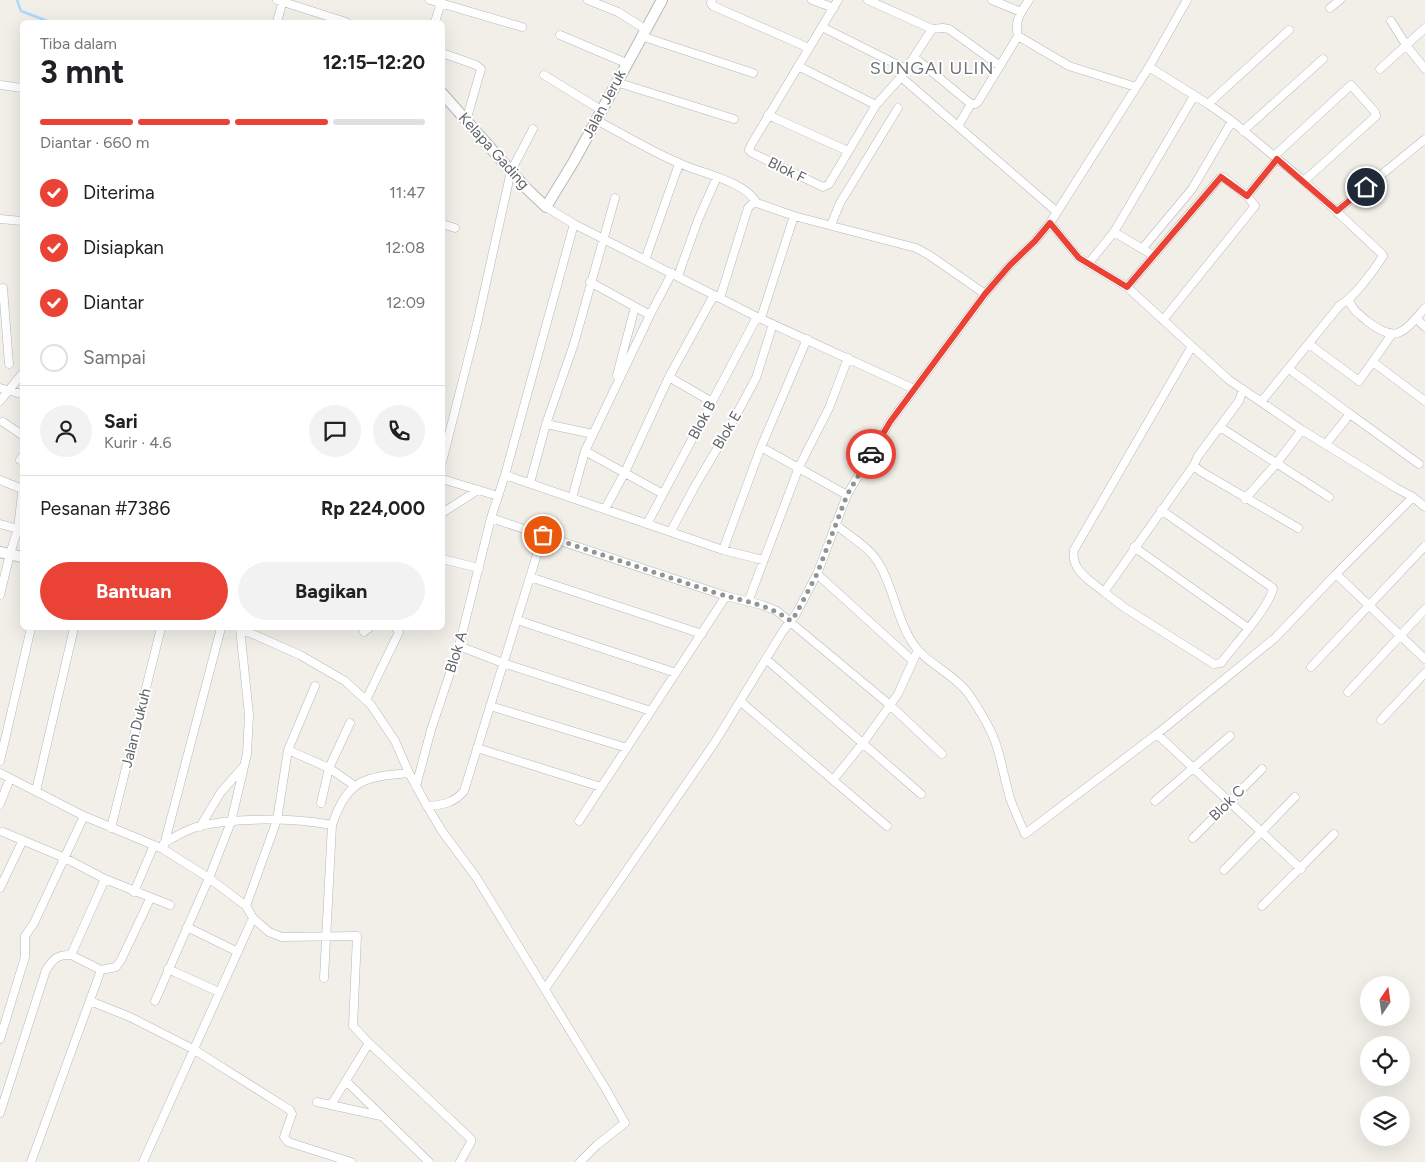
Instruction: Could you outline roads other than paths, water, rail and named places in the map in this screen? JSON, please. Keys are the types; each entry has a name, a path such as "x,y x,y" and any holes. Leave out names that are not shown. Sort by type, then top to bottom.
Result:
{"street":[{"path":"430,0 522,27"},
{"path":"588,0 618,12 643,32 753,73"},
{"name":"Jalan Jeruk","path":"546,207 662,0"},
{"path":"712,0 711,4 713,6 809,48"},
{"path":"812,0 834,8"},
{"path":"838,0 768,115 848,151 876,105 901,78 932,29"},
{"path":"868,0 932,29 949,29 1000,66"},
{"path":"992,0 1021,12"},
{"path":"958,126 971,104 978,102 1018,36 1016,24 1029,0"},
{"path":"545,989 709,750 796,614 817,574 847,495 890,422 985,294 1050,223 1149,68 1187,0"},
{"path":"1330,8 1340,0"},
{"path":"277,20 281,1 331,20"},
{"path":"436,20 442,2"},
{"path":"1391,21 1406,45 1425,69"},
{"path":"822,27 906,69"},
{"path":"1380,68 1425,28"},
{"path":"1208,104 1290,30"},
{"path":"560,35 626,63"},
{"path":"1018,36 1069,66 1136,87"},
{"path":"445,54 476,65 481,69 466,121"},
{"path":"914,57 971,104"},
{"path":"1244,131 1323,59"},
{"path":"798,66 876,105"},
{"path":"1149,68 1232,121 1304,181 1382,252 1383,256 1349,300 1340,305 1261,402"},
{"path":"544,75 602,110"},
{"path":"901,78 1057,212"},
{"path":"616,82 734,119"},
{"path":"0,85 20,88"},
{"path":"1247,196 1275,157 1351,85 1375,112 1376,116 1304,181"},
{"name":"Kelapa Gading","path":"445,96 511,171 546,207"},
{"path":"1088,264 1114,232 1194,96"},
{"path":"831,225 844,196 898,108"},
{"name":"Blok F","path":"768,115 751,145 750,150 752,153 823,187 829,184 848,151"},
{"path":"596,120 679,164 717,177 748,192 757,203 794,216 916,248 985,294"},
{"path":"1142,248 1192,189 1232,121"},
{"path":"445,450 477,324 511,171 533,129"},
{"path":"1337,211 1425,139"},
{"path":"645,260 679,164"},
{"path":"572,498 585,451 650,314 675,274 717,177"},
{"path":"1127,287 1221,177 1247,196 1256,206 1163,320"},
{"path":"530,483 546,424 574,344 615,198"},
{"path":"605,509 670,377 717,297 748,208 752,204 757,203"},
{"path":"546,207 574,224 759,318 914,389"},
{"name":"Blok B","path":"648,524 712,402 759,318 794,216"},
{"path":"0,219 20,221"},
{"path":"1050,223 1079,258 1127,287 1229,380 1302,430 1396,488 1414,497 1425,508"},
{"name":"Blok A","path":"416,786 431,730 459,646 491,518 505,475 574,224"},
{"path":"445,225 454,228"},
{"path":"1114,232 1154,256"},
{"path":"590,282 650,314"},
{"path":"4,288 3,314 9,364"},
{"path":"1349,300 1352,308 1362,316 1384,333 1392,334 1400,332 1425,308"},
{"path":"612,394 635,307"},
{"path":"1416,318 1425,327"},
{"name":"Blok E","path":"672,531 756,378 773,324"},
{"path":"1309,344 1359,380 1392,334"},
{"path":"723,550 761,447 807,339"},
{"path":"1162,510 1273,588 1269,600 1221,662 1214,664 1125,608 1079,571 1073,557 1074,550 1192,346"},
{"path":"748,602 800,467 829,408 848,358"},
{"path":"1373,362 1425,401"},
{"path":"1289,369 1419,464"},
{"path":"0,401 20,376"},
{"path":"670,377 712,402"},
{"path":"0,388 20,393"},
{"path":"1104,592 1134,547 1194,465 1198,456 1239,402 1243,389"},
{"path":"1326,444 1350,414"},
{"path":"3,422 20,434"},
{"path":"546,424 593,434"},
{"path":"1220,428 1328,496"},
{"path":"1245,499 1276,464 1302,430"},
{"path":"761,447 800,467 847,495"},
{"path":"585,451 663,494"},
{"path":"1194,465 1200,471 1245,499 1298,528"},
{"path":"505,475 723,550 763,560"},
{"path":"0,480 20,488"},
{"path":"445,480 498,496"},
{"path":"445,511 478,490"},
{"path":"835,524 874,556 892,592 901,622 913,644 968,693 987,723 996,745 1010,799 1025,834 1157,734 1275,638 1414,497"},
{"path":"491,518 726,596 762,604 777,611 890,704 942,754"},
{"path":"0,524 20,529 5,553 0,595"},
{"path":"427,806 451,802 464,791 543,535"},
{"path":"1311,667 1425,546"},
{"path":"1134,547 1248,628"},
{"path":"5,553 20,557"},
{"path":"445,560 478,568"},
{"path":"817,574 913,661"},
{"path":"1336,574 1425,659"},
{"path":"530,577 702,634"},
{"path":"579,821 726,596"},
{"path":"1348,692 1425,609"},
{"path":"517,620 676,673"},
{"path":"0,760 31,630"},
{"path":"36,791 74,630"},
{"name":"Jalan Dukuh","path":"110,828 160,630"},
{"path":"164,846 220,630"},
{"path":"155,1001 210,878 231,822 245,765 249,715 240,630"},
{"path":"244,630 300,655 345,681 366,700 395,741 408,773 427,806 476,878 625,1123 597,1145 580,1162"},
{"path":"366,700 399,632 398,630"},
{"path":"459,646 503,663 651,711"},
{"path":"833,780 863,743 898,694 918,650"},
{"path":"766,659 921,794"},
{"path":"1381,720 1425,673"},
{"path":"246,906 278,820 288,750 315,686"},
{"path":"740,701 887,826"},
{"path":"490,706 626,748"},
{"path":"321,802 329,768 350,723"},
{"path":"1157,734 1301,869"},
{"path":"1155,801 1230,736"},
{"path":"477,748 601,787"},
{"path":"288,750 329,768 355,786"},
{"path":"200,827 221,792 245,765"},
{"name":"Blok C","path":"1193,838 1262,770"},
{"path":"0,773 110,828 154,845 164,846 246,906 252,918 269,932 282,937 357,936 353,1026 471,1139 460,1162"},
{"path":"324,978 332,826 343,800 355,786 369,778 408,773"},
{"path":"0,804 10,778"},
{"path":"1224,870 1295,797"},
{"path":"0,1039 25,957 25,936 34,923 66,858 84,816"},
{"path":"164,846 176,836 200,827 231,822 310,821 332,826"},
{"path":"3,832 66,858 105,879 150,899 170,905"},
{"path":"1262,906 1334,834"},
{"path":"0,888 23,840"},
{"path":"134,892 154,845"},
{"path":"71,955 105,879"},
{"path":"0,1113 46,970 53,959 62,954 71,955 101,970 116,967 122,960 150,899"},
{"path":"143,1162 252,918"},
{"path":"187,927 238,952"},
{"path":"168,969 220,992"},
{"path":"31,1162 101,970"},
{"path":"90,1001 130,1017 193,1049 290,1110 292,1114 284,1137 288,1142 330,1159 350,1162"},
{"path":"331,1105 369,1043"},
{"path":"346,1081 429,1162"},
{"path":"317,1102 381,1116"}],"waterway":[{"path":"17,0 21,11 45,20"}],"district":[{"name":"SUNGAI ULIN","path":"932,68"}]}
